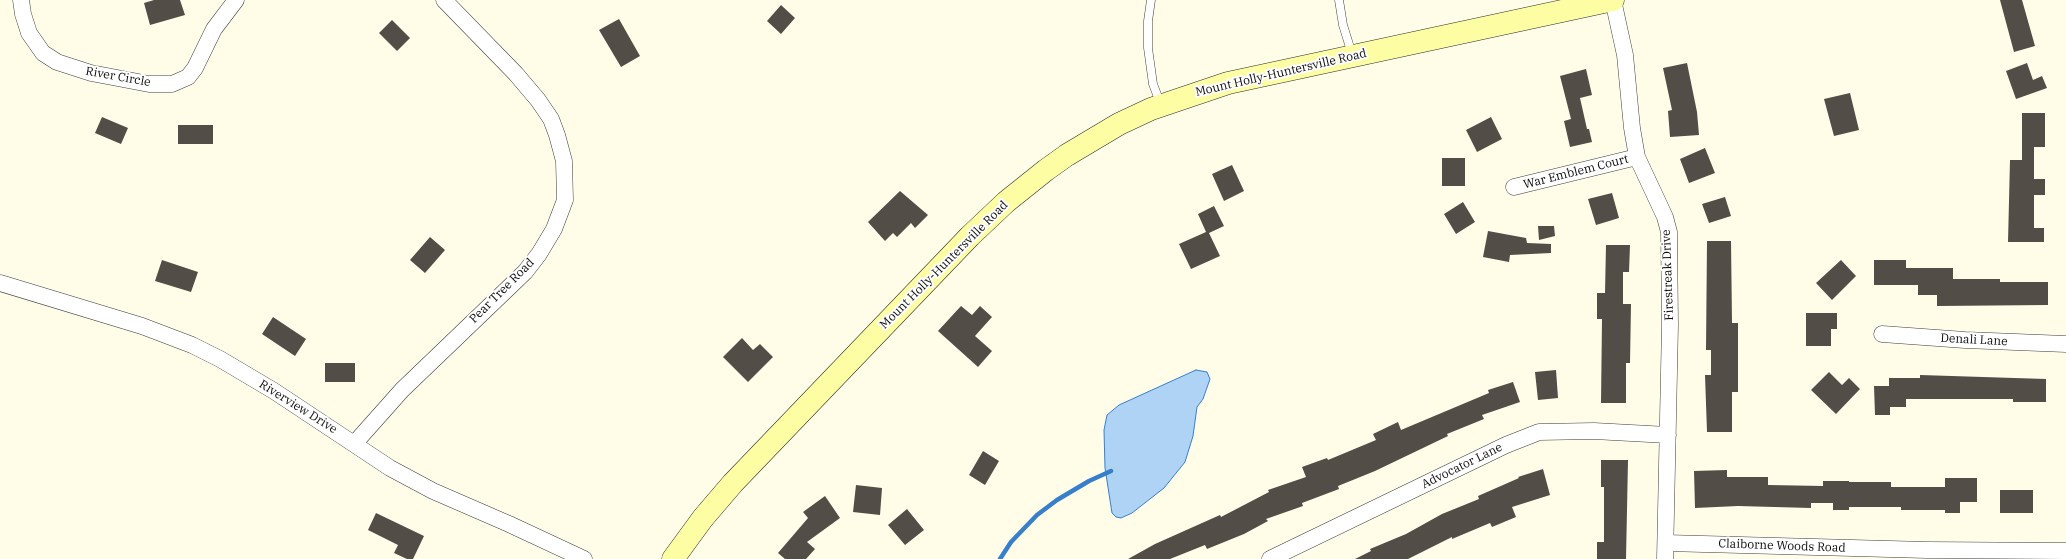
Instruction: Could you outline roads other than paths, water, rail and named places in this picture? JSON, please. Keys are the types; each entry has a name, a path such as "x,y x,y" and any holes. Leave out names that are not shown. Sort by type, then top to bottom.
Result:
{"main road":[{"name":"Mount Holly-Huntersville Road","path":"673,559 703,518 763,450 965,241 1006,202 1067,155 1120,124 1161,105 1228,83 1352,55 1613,0"}],"street":[{"name":"River Circle","path":"21,0 28,33 43,53 57,62 91,73 157,84 172,84 188,77 195,68 214,30 236,0"},
{"name":"Pear Tree Road","path":"354,444 402,390 525,272 539,254 554,229 565,200 564,161 551,119 538,100 516,74 444,0"},
{"name":"Firestreak Drive","path":"1613,0 1625,55 1632,128 1637,157 1665,217 1669,232 1670,325 1665,551"},
{"name":"War Emblem Court","path":"1514,188 1637,157"},
{"name":"Riverview Drive","path":"0,283 142,326 192,345 274,391 390,468 432,491 509,524 584,559"},
{"name":"Denali Lane","path":"1882,334 1965,340 2066,344"},
{"name":"Advocator Lane","path":"1270,559 1499,448 1539,432 1594,432 1668,435"},
{"name":"Claiborne Woods Road","path":"1665,551 1871,554 2066,551"}],"lane":[{"path":"1151,0 1148,22 1148,48 1153,84 1161,105"},
{"path":"1339,0 1343,25 1352,55"}],"water":[{"path":"1196,370 1207,372 1210,379 1203,399 1197,407 1193,436 1185,462 1164,488 1132,513 1121,518 1116,517 1112,513 1105,468 1104,430 1107,415 1119,405"}],"waterway":[{"path":"1000,559 1011,542 1037,515 1057,500 1089,481 1111,471"}]}
